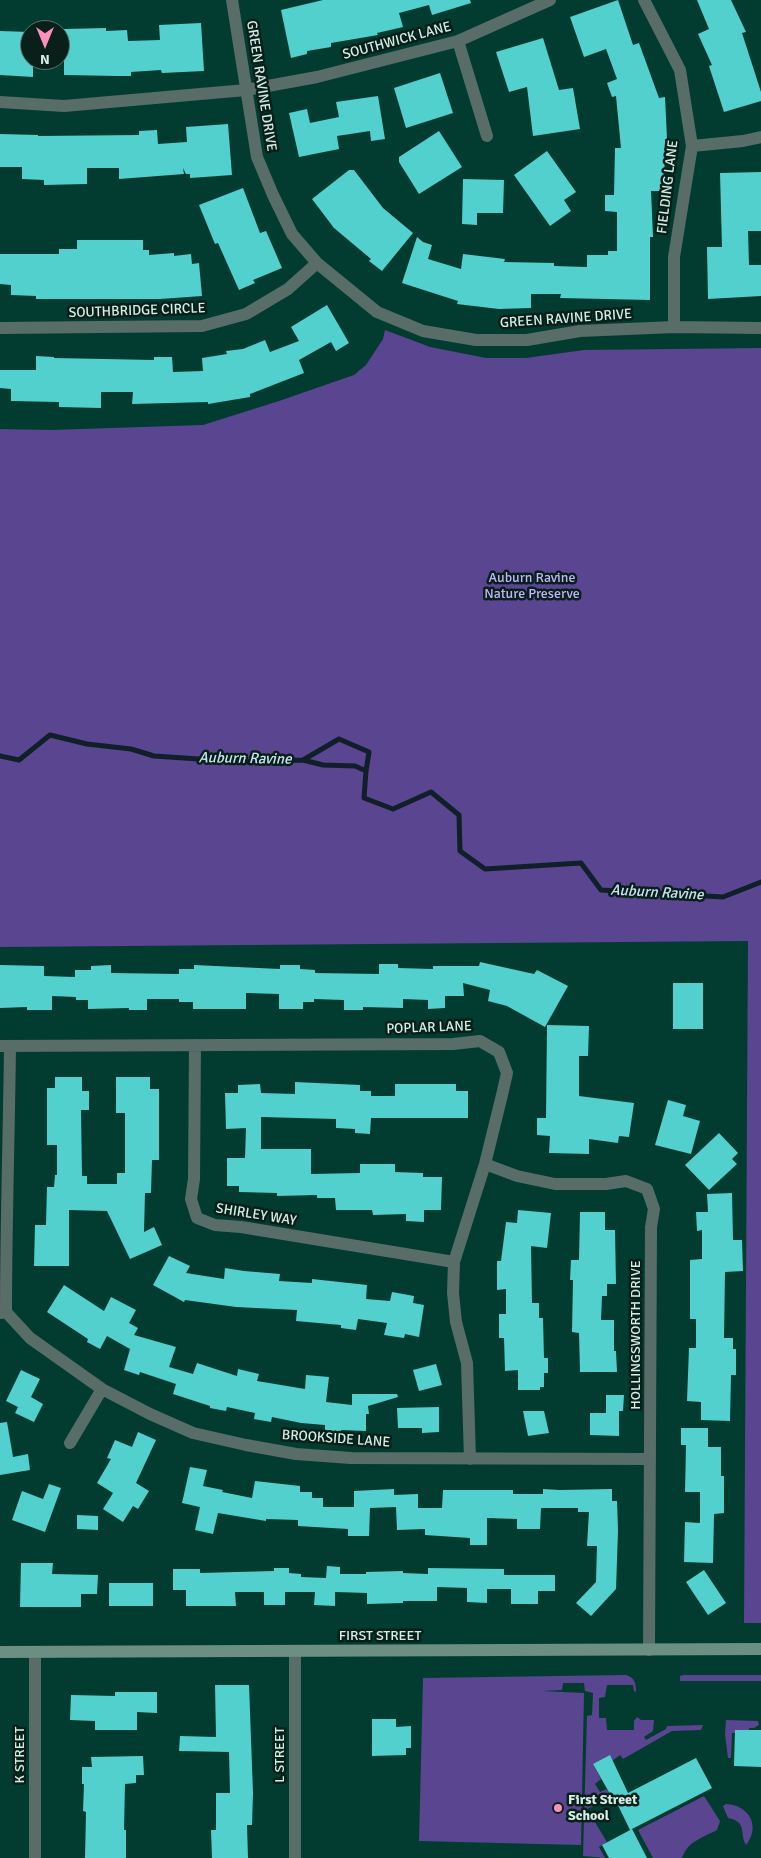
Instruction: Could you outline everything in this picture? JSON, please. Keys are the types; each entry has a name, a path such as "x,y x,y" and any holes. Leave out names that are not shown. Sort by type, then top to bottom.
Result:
{"street":[{"name":"GREEN RAVINE DRIVE","path":"232,0 257,156 273,195 292,234 317,263 377,312 423,331 476,340 528,340 580,331 674,327 761,328"},
{"name":"SOUTHWICK LANE","path":"246,90 317,77 458,41 550,0"},
{"name":"FIELDING LANE","path":"644,0 680,70 692,146 674,257 674,327"},
{"path":"458,41 487,136"},
{"path":"0,102 64,106 246,90"},
{"path":"692,146 743,141 761,137"},
{"name":"SOUTHBRIDGE CIRCLE","path":"0,328 202,326 246,314 288,289 317,263"},
{"name":"POPLAR LANE","path":"5,1046 453,1044 480,1041 500,1052 507,1073 485,1164 454,1262 453,1293 456,1322 467,1364 470,1459"},
{"name":"SHIRLEY WAY","path":"195,1045 194,1179 191,1200 196,1218 215,1225 241,1227 454,1262"},
{"path":"3,1312 9,1156 5,1046"},
{"name":"HOLLINGSWORTH DRIVE","path":"485,1164 517,1176 555,1184 606,1184 626,1181 647,1190 654,1209 651,1227 649,1650"},
{"name":"BROOKSIDE LANE","path":"3,1312 30,1338 102,1389 150,1414 194,1432 246,1445 296,1454 351,1458 650,1459"},
{"path":"70,1443 102,1389"},
{"name":"FIRST STREET","path":"0,1652 761,1649"},
{"name":"K STREET","path":"35,1652 35,1858"},
{"name":"L STREET","path":"295,1652 295,1858"}],"green space":[{"name":"Auburn Ravine Nature Preserve","path":"385,330 430,347 486,358 526,358 584,350 761,348 761,1623 744,1623 748,941 0,947 0,429 51,430 203,425 354,375 366,365 383,339"},
{"path":"626,1675 634,1681 636,1692 633,1685 607,1685 605,1697 599,1698 599,1718 606,1718 607,1730 634,1730 634,1721 637,1717 641,1720 654,1720 653,1731 644,1737 646,1740 666,1729 667,1726 703,1725 701,1730 672,1731 623,1759 620,1755 612,1761 593,1764 601,1779 595,1784 600,1792 607,1789 611,1797 587,1809 607,1842 599,1847 605,1858 583,1856 587,1716 592,1715 593,1693 585,1691 584,1683 563,1683 562,1690 542,1691 584,1693 581,1845 419,1841 423,1678"},
{"path":"761,1675 761,1681 680,1681 680,1676"},
{"path":"726,1720 758,1721 759,1725 749,1728 749,1730 735,1730 735,1733 732,1733 731,1758 728,1758 725,1734"},
{"path":"704,1796 720,1821 717,1830 692,1844 682,1858 653,1858 638,1830"},
{"path":"726,1804 741,1808 750,1818 752,1831 746,1845 741,1825 728,1818 723,1806"}],"building":[{"path":"323,0 470,0 471,3 432,15 429,5 399,13 403,27 377,33 378,35 331,43 331,47 307,51 307,54 291,58 281,10"},
{"path":"618,0 633,45 639,43 659,98 665,97 667,139 665,139 664,191 651,191 653,237 650,237 650,300 560,298 561,294 531,294 531,308 499,309 457,304 458,301 402,283 417,237 423,242 432,245 428,259 461,269 463,254 505,259 504,262 554,263 554,266 587,267 587,255 608,255 608,251 617,251 617,212 605,211 605,195 614,195 615,148 621,148 616,96 612,97 607,83 617,79 606,49 584,57 570,17"},
{"path":"697,0 731,0 746,32 742,33 761,92 761,101 724,112 709,66 712,65 698,34 709,29"},
{"path":"201,23 204,71 162,73 161,70 131,72 131,76 64,75 64,70 70,70 70,29 106,28 106,31 127,30 128,41 160,40 159,25"},
{"path":"0,31 20,32 20,70 33,70 33,77 0,75"},
{"path":"543,38 559,90 573,88 580,129 533,136 527,87 509,92 496,52"},
{"path":"440,73 453,113 406,128 394,88"},
{"path":"378,96 385,139 371,141 370,131 337,136 339,149 299,157 289,113 307,109 310,123 339,117 336,102"},
{"path":"228,124 232,175 190,178 190,174 186,174 183,168 184,174 119,179 119,168 87,168 87,184 44,185 44,180 22,179 22,167 0,167 0,134 38,136 139,135 139,131 157,130 158,144 187,142 186,127"},
{"path":"439,131 462,167 419,194 399,162 399,157"},
{"path":"547,151 576,192 564,200 571,211 550,226 514,175"},
{"path":"349,170 354,170 383,208 413,233 382,271 369,261 371,259 334,228 312,199"},
{"path":"761,172 761,231 748,231 749,265 761,265 761,296 708,299 707,247 722,247 720,173"},
{"path":"463,179 504,180 503,213 477,213 477,225 462,224"},
{"path":"243,188 260,233 266,231 282,268 253,280 255,283 239,290 218,243 215,244 199,205"},
{"path":"77,240 143,240 143,250 149,250 149,255 174,253 174,256 191,254 192,264 199,263 202,296 160,299 36,299 36,296 11,295 11,285 0,284 0,254 59,254 59,249 77,249"},
{"path":"327,305 349,343 336,351 331,342 299,360 304,373 250,394 250,397 208,404 208,402 132,404 133,392 101,392 101,408 59,407 59,402 11,401 11,389 0,388 0,370 36,370 36,356 154,360 154,357 172,357 173,372 203,371 202,358 227,354 226,351 243,349 265,340 270,352 299,341 291,327"},
{"path":"480,962 534,974 537,970 568,986 545,1027 507,1006 488,1001 490,990 463,983 464,996 445,996 445,1008 428,1009 428,1000 403,999 403,1008 363,1007 363,1010 344,1010 344,1000 314,999 314,1002 303,1002 303,1009 279,1009 279,994 246,993 246,1009 193,1009 193,1002 179,1002 179,999 147,999 147,1010 129,1010 129,1008 88,1009 88,1000 76,1000 76,997 52,996 52,1010 27,1010 27,1007 0,1008 0,965 44,966 44,976 75,977 75,970 91,970 91,966 111,965 111,973 179,974 179,969 194,969 194,965 280,969 280,965 300,965 300,969 315,970 315,973 379,974 379,964 398,964 398,968 433,969 433,966 479,966"},
{"path":"673,983 703,983 703,1029 673,1029"},
{"path":"547,1025 589,1026 588,1056 579,1056 579,1096 634,1103 629,1137 619,1136 618,1143 589,1139 589,1154 549,1153 550,1136 537,1135 537,1118 546,1118"},
{"path":"55,1077 82,1077 82,1091 89,1091 89,1110 81,1110 82,1176 87,1176 87,1184 117,1184 117,1173 125,1173 125,1113 116,1113 116,1077 150,1077 150,1089 159,1089 159,1160 152,1160 151,1193 145,1193 144,1232 154,1227 162,1245 130,1259 107,1211 69,1210 69,1266 34,1266 35,1225 46,1225 47,1187 54,1187 55,1175 57,1175 57,1145 47,1145 47,1088 55,1088"},
{"path":"295,1082 360,1085 360,1091 371,1091 371,1096 395,1096 395,1084 456,1084 456,1091 468,1091 468,1118 371,1118 370,1134 355,1133 355,1129 336,1128 336,1119 261,1117 261,1149 311,1149 311,1174 360,1173 360,1164 395,1164 395,1172 423,1173 423,1177 442,1177 441,1210 424,1210 424,1222 406,1221 406,1214 373,1215 372,1210 336,1210 335,1198 317,1198 317,1195 277,1196 277,1193 239,1192 239,1186 227,1186 227,1158 245,1158 246,1128 226,1129 225,1093 238,1093 238,1085 260,1084 261,1093 295,1094"},
{"path":"668,1100 686,1105 683,1116 700,1121 691,1154 655,1145"},
{"path":"719,1133 738,1153 732,1159 737,1164 709,1190 685,1165"},
{"path":"732,1193 733,1240 742,1240 743,1271 725,1272 724,1338 733,1338 733,1349 736,1349 736,1375 731,1375 730,1421 701,1420 701,1402 687,1401 689,1348 696,1348 696,1319 690,1319 690,1260 702,1259 702,1230 697,1231 696,1212 708,1212 707,1194"},
{"path":"518,1210 551,1213 547,1248 531,1246 532,1303 539,1303 539,1318 543,1318 544,1358 548,1358 548,1373 544,1373 544,1387 540,1387 540,1390 518,1390 518,1370 505,1371 504,1338 499,1338 499,1314 506,1314 506,1289 497,1290 497,1261 501,1261 506,1222 517,1223"},
{"path":"580,1212 605,1212 605,1230 615,1230 616,1284 607,1284 607,1296 602,1296 601,1320 614,1320 614,1351 616,1351 617,1372 580,1372 579,1333 572,1332 573,1280 570,1280 571,1260 579,1260"},
{"path":"169,1256 190,1266 186,1273 224,1279 225,1268 280,1274 279,1281 312,1283 312,1279 367,1285 366,1299 390,1301 392,1292 414,1296 413,1303 424,1305 419,1337 405,1334 404,1338 384,1335 387,1323 358,1319 356,1330 341,1328 341,1325 296,1321 297,1310 236,1307 185,1300 184,1302 153,1285"},
{"path":"64,1285 104,1311 111,1297 136,1310 129,1323 138,1328 134,1335 176,1347 169,1367 193,1374 197,1363 237,1376 238,1369 259,1374 257,1381 305,1389 306,1375 329,1377 326,1402 352,1405 352,1394 397,1394 398,1397 368,1406 369,1414 366,1414 366,1431 341,1430 341,1432 325,1430 325,1425 301,1423 272,1417 271,1422 254,1419 255,1413 227,1407 226,1411 210,1408 210,1406 173,1394 176,1384 140,1372 139,1375 124,1370 130,1349 107,1336 100,1349 87,1342 88,1339 47,1312"},
{"path":"436,1364 442,1385 419,1391 413,1370"},
{"path":"21,1370 40,1379 31,1397 43,1404 34,1422 15,1413 18,1407 6,1401"},
{"path":"606,1395 624,1395 623,1411 619,1411 619,1436 590,1435 590,1413 606,1413"},
{"path":"439,1407 439,1432 422,1433 422,1428 398,1428 397,1408"},
{"path":"523,1411 544,1411 549,1433 528,1436"},
{"path":"7,1422 13,1457 28,1454 30,1470 0,1475 0,1423"},
{"path":"681,1428 708,1428 708,1447 721,1447 721,1476 724,1476 724,1513 714,1514 713,1563 684,1562 685,1522 700,1523 700,1492 685,1492 686,1445 681,1445"},
{"path":"138,1432 156,1440 136,1483 149,1491 138,1509 133,1506 123,1522 103,1509 113,1493 97,1483 111,1459 107,1458 115,1440 132,1447"},
{"path":"190,1467 207,1470 203,1486 223,1490 222,1492 252,1498 255,1481 300,1486 300,1492 312,1492 312,1498 323,1498 323,1507 354,1507 354,1491 394,1489 394,1495 418,1494 418,1508 442,1508 443,1490 513,1490 513,1494 543,1494 543,1489 612,1489 612,1501 617,1501 616,1589 591,1616 576,1603 596,1582 597,1546 587,1546 589,1512 578,1512 578,1508 541,1508 540,1529 517,1529 517,1519 487,1518 487,1545 470,1545 470,1538 425,1535 425,1529 397,1530 396,1507 370,1508 369,1536 348,1536 348,1529 298,1526 298,1520 266,1519 266,1521 218,1513 213,1534 195,1530 200,1507 182,1503"},
{"path":"49,1484 61,1488 45,1532 12,1520 22,1491 43,1499"},
{"path":"77,1515 98,1516 98,1530 77,1529"},
{"path":"21,1563 53,1563 52,1574 98,1575 97,1594 81,1594 81,1607 20,1607"},
{"path":"327,1566 340,1567 340,1574 403,1571 403,1573 428,1574 428,1568 504,1569 504,1575 555,1575 555,1591 538,1591 538,1604 511,1604 511,1589 487,1589 487,1603 467,1602 467,1588 437,1587 437,1601 367,1604 367,1593 335,1592 335,1606 314,1605 315,1592 285,1592 285,1605 264,1605 264,1592 235,1592 236,1606 186,1606 186,1590 173,1590 173,1569 200,1569 200,1573 274,1571 274,1568 289,1568 289,1573 301,1574 301,1577 326,1578"},
{"path":"704,1570 726,1603 708,1615 686,1582"},
{"path":"109,1583 153,1583 153,1606 109,1606"},
{"path":"215,1685 249,1685 253,1793 252,1825 247,1825 248,1858 212,1858 211,1830 216,1830 216,1793 230,1793 229,1752 179,1751 180,1736 216,1737"},
{"path":"115,1692 157,1692 157,1713 137,1712 137,1730 95,1730 95,1721 70,1720 71,1695 115,1696"},
{"path":"372,1719 396,1719 396,1727 411,1726 411,1748 406,1748 406,1755 372,1756"},
{"path":"735,1730 761,1730 761,1767 734,1766"},
{"path":"610,1755 628,1793 696,1758 712,1788 630,1830 612,1793 610,1794 593,1764"},
{"path":"143,1756 144,1775 136,1775 136,1783 125,1784 124,1830 126,1830 126,1858 85,1858 86,1812 83,1811 84,1784 82,1784 82,1767 92,1767 91,1757"},
{"path":"632,1829 647,1858 609,1858 602,1845"}],"waterway":[{"name":"Auburn Ravine","path":"0,756 19,760 50,735 87,744 131,749 154,756 244,762 303,760 339,739 369,752 364,798 393,809 431,792 459,815 460,851 485,869 581,863 601,890 723,897 761,882"},
{"path":"303,760 323,765 355,766 366,771"}],"place":[{"name":"First Street School","path":"558,1808"}]}
